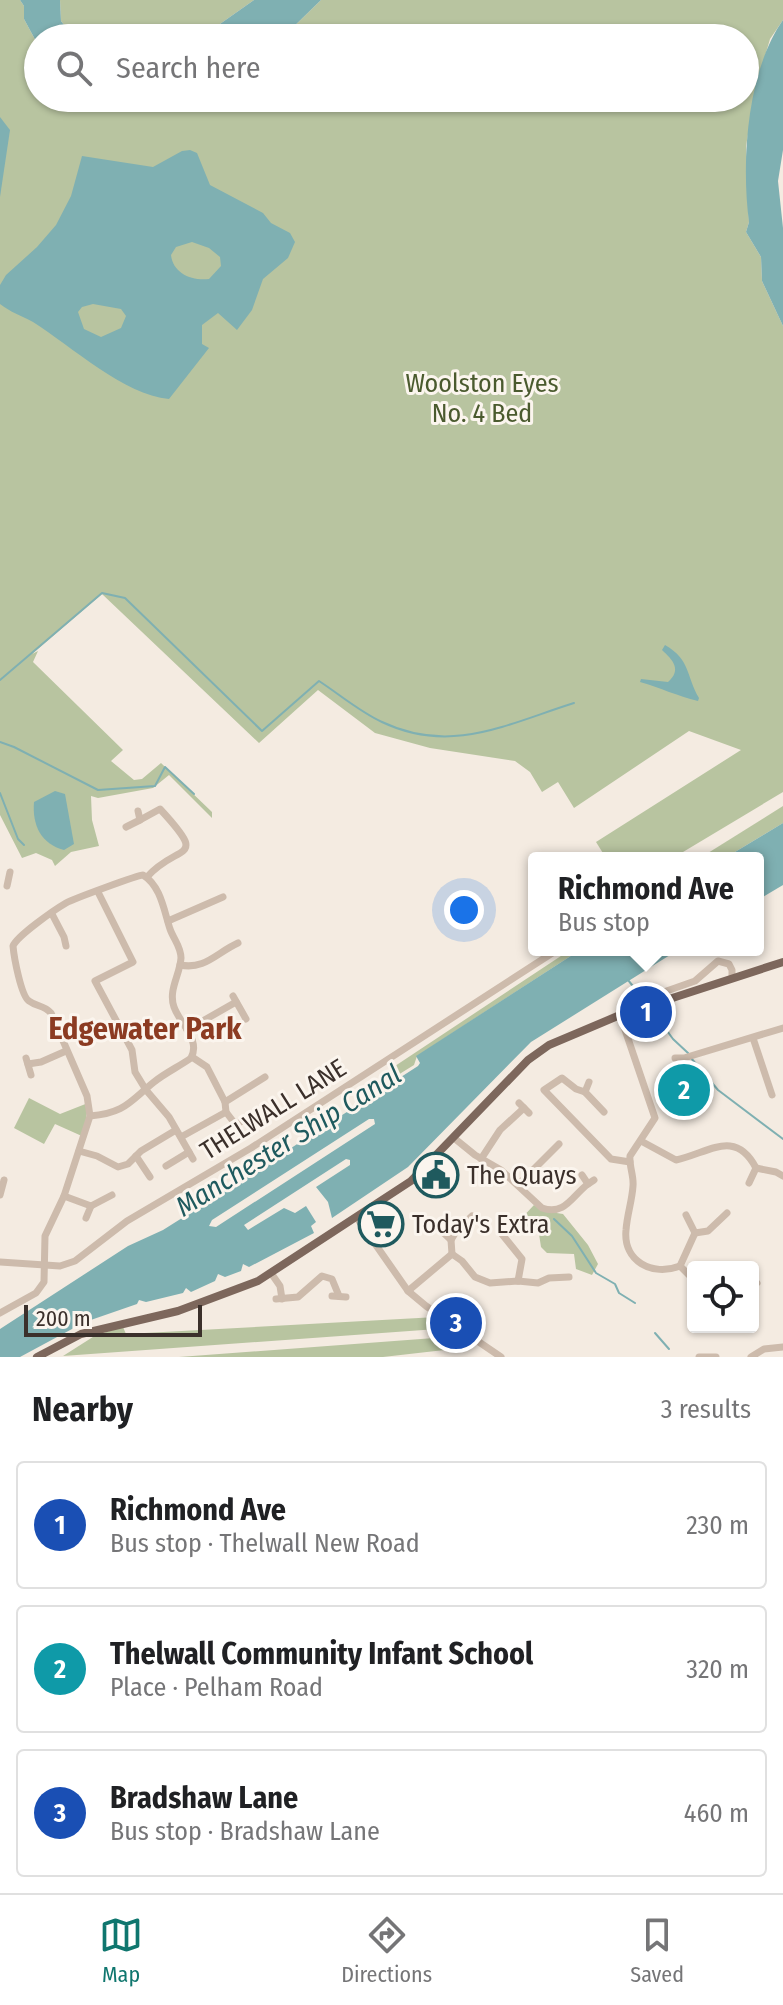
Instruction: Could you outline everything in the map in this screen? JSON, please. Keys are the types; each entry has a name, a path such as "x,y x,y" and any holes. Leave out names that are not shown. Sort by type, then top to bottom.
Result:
{"main road":[{"path":"37,1357 81,1334 178,1311 244,1287 271,1273 411,1181 536,1053 574,1032 783,962"}],"street":[{"path":"0,1313 39,1290 46,1277 45,1236 64,1196 90,1116 87,1096 51,1013 24,997 13,951 17,938 70,901 132,876 147,877 161,864 182,855 186,848 186,840 160,809 126,827"},
{"path":"138,811 140,820"},
{"path":"90,1116 110,1114 121,1109 154,1081 192,1057 194,1044 172,998 180,965 180,950 167,912 147,877"},
{"path":"98,892 133,962 95,981 132,1050 135,1072 163,1108 191,1156 166,1166"},
{"path":"168,921 223,897"},
{"path":"52,914 66,946"},
{"path":"180,965 198,966 238,943"},
{"name":"THELWALL LANE","path":"0,1262 63,1265 75,1261 127,1221 265,1140 548,956"},
{"path":"662,990 695,981 718,961 729,964 732,978"},
{"path":"187,1030 234,999 246,1019"},
{"path":"620,1015 655,1118 630,1156 634,1182 625,1232 630,1255 645,1268 671,1270 680,1266 695,1233"},
{"path":"675,1058 783,1028"},
{"path":"753,1038 772,1095"},
{"path":"31,1075 27,1061 41,1062 66,1051"},
{"path":"192,1057 207,1067 225,1102 226,1112 242,1133"},
{"path":"225,1102 265,1077"},
{"path":"604,1112 585,1092 562,1078 544,1090 611,1159 630,1162"},
{"path":"585,1092 589,1082"},
{"path":"481,1159 500,1130 524,1108"},
{"path":"79,1151 118,1167 226,1112"},
{"path":"237,1124 255,1114 260,1122"},
{"path":"454,1138 519,1184 542,1208 555,1210 569,1204 591,1182 582,1175"},
{"path":"641,1141 676,1160 719,1145 736,1146 749,1155 756,1168"},
{"path":"519,1184 559,1144"},
{"path":"136,1156 150,1177"},
{"path":"756,1168 783,1176"},
{"path":"749,1183 756,1168"},
{"path":"0,1195 4,1180"},
{"path":"86,1218 91,1206 112,1195"},
{"path":"64,1196 91,1206"},
{"path":"695,1233 708,1231 727,1213"},
{"path":"686,1215 695,1233"},
{"path":"452,1254 451,1240 472,1216"},
{"path":"357,1218 408,1291 501,1357"},
{"path":"431,1221 451,1240"},
{"path":"501,1233 522,1259 518,1281"},
{"path":"408,1291 452,1254"},
{"path":"452,1254 475,1277 490,1283 538,1283 549,1278 569,1277"},
{"path":"680,1266 687,1273"},
{"path":"271,1273 280,1286 279,1299 303,1295 312,1282 322,1276 332,1279 339,1296"},
{"path":"751,1357 764,1349 783,1347"},
{"path":"699,1357 716,1357"}],"green space":[{"name":"Woolston Eyes No. 4 Bed","path":"0,0 20,0 24,6 27,24 24,24 24,112 752,112 746,146 749,222 746,232 761,257 762,281 783,326 783,792 683,852 602,852 596,842 741,750 689,731 574,808 558,782 542,792 530,772 515,761 430,748 375,733 318,690 259,743 102,594 32,654 38,651 33,662 123,750 111,761 134,780 142,779 161,763 212,812 212,818 169,775 153,788 98,798 91,796 92,820 99,846 71,852 55,866 52,860 36,853 22,858 0,815"},
{"path":"60,0 254,0 220,24 63,24"},
{"name":"Woolston Eyes No. 4 Bed","path":"321,0 783,0 783,20 770,39 759,77 759,24 296,24"},
{"path":"783,806 783,823 735,852 710,852"},
{"path":"561,956 571,956 417,1056 414,1065 377,1088 386,1072"},
{"path":"29,1098 60,1114 88,1103 84,1137 55,1124 44,1144 14,1128"},
{"path":"534,1205 544,1211 563,1214 588,1245 598,1264 592,1275 576,1269 574,1254 547,1253 541,1247 539,1234 519,1221"},
{"path":"437,1317 451,1328 63,1356 96,1335 123,1327 126,1334"},
{"path":"461,1336 462,1348 383,1357 179,1357"}],"water":[{"path":"20,0 60,0 63,24 27,24"},
{"path":"254,0 321,0 296,24 220,24"},
{"path":"783,20 783,150 778,181 783,228 783,326 762,281 761,257 746,232 749,222 746,172 750,117 751,112 759,112 759,71"},
{"path":"0,117 10,130 0,197"},
{"path":"182,151 197,153 210,185 263,213 271,223 290,233 295,242 288,258 263,279 252,310 237,330 218,313 202,325 202,344 209,348 169,399 152,396 116,379 33,322 4,307 0,304 0,285 6,275 56,225 71,196 82,156 153,167","holes":["192,242 209,248 220,257 221,266 209,279 196,279 184,274 172,261 171,255 176,247","93,304 121,309 126,316 121,328 101,337 84,329 78,312 82,307"]},
{"path":"665,645 684,663 698,701 640,682 641,679 668,682 672,678 675,669 662,650"},
{"path":"55,791 65,794 74,844 64,850 44,838 35,818 34,802"},
{"path":"783,823 783,885 764,896 764,852 735,852"},
{"path":"571,956 668,956 531,1042 408,1167 332,1218 328,1202 316,1187 350,1165 350,1160 346,1159 244,1225 248,1230 284,1208 295,1213 306,1206 316,1222 311,1226 314,1233 249,1267 243,1264 241,1271 225,1277 218,1274 215,1281 191,1292 186,1288 183,1293 146,1302 139,1300 137,1304 85,1322 20,1357 0,1357 0,1329 128,1246 163,1230 217,1196 420,1063 416,1056","holes":["369,1119 374,1119 375,1124 216,1227 209,1226 212,1220"]}],"waterway":[{"path":"0,680 102,593 125,598 262,731 319,681 382,722 407,732 432,736 479,733 574,703"},
{"path":"0,742 98,790 155,786 165,767 194,794"},
{"path":"0,793 18,839 24,845"},
{"path":"628,980 645,1001"},
{"path":"652,1010 673,1039 688,1053"},
{"path":"691,1058 718,1090 783,1139"},
{"path":"554,1219 572,1236 596,1273 615,1284 619,1293 635,1303"},
{"path":"655,1333 669,1349"}],"place":[{"name":"Richmond Ave","path":"646,1012"},
{"name":"Thelwall Community Infant School","path":"684,1090"},
{"name":"The Quays","path":"436,1175"},
{"name":"Today's Extra","path":"381,1224"},
{"name":"Bradshaw Lane","path":"456,1323"}],"district":[{"name":"Edgewater Park","path":"145,1029"}],"water label":[{"name":"Manchester Ship Canal","path":"288,1140"}]}
